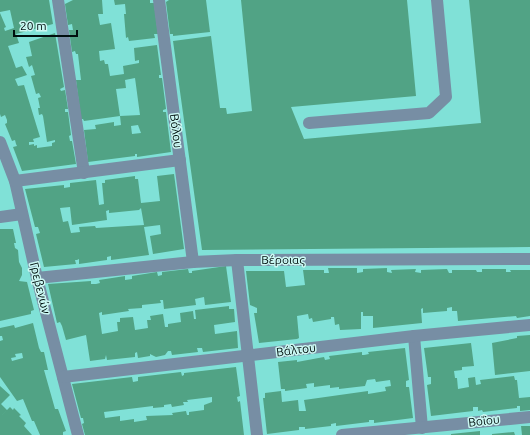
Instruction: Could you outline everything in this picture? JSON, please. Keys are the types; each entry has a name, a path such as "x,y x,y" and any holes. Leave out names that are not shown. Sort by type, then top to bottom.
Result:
{"street":[{"path":"58,0 84,173"},
{"name":"Βόλου","path":"159,0 193,262"},
{"path":"309,123 429,113 446,97 437,0"},
{"name":"Γρεβενών","path":"0,142 15,181 37,278 78,435"},
{"path":"15,181 180,160"},
{"path":"0,217 22,214"},
{"name":"Βέροιας","path":"37,278 193,262 237,260 530,259"},
{"path":"237,260 257,435"},
{"name":"Βάλτου","path":"62,377 414,336 530,325"},
{"path":"414,336 422,428"},
{"name":"Βοΐου","path":"342,435 530,417"}],"building":[{"path":"0,0 49,0 53,24 16,34 19,43 8,46 16,68 22,66 27,75 15,79 18,86 24,85 40,137 33,139 34,142 29,142 29,145 37,145 37,148 52,146 52,143 55,142 55,140 47,142 43,116 42,114 39,115 38,108 40,108 38,98 41,97 39,93 36,94 31,76 35,75 32,65 29,67 26,57 32,56 29,42 55,33 64,87 60,89 61,91 65,90 68,109 65,109 65,112 68,112 71,135 69,136 70,141 72,141 76,164 22,171 13,147 17,146 15,140 12,141 5,124 7,123 7,120 5,115 1,117 0,114 0,13 6,27 4,28 5,31 14,28 10,10 0,12"},
{"path":"73,0 102,0 103,14 98,14 100,25 111,23 115,49 99,51 100,61 104,60 105,64 108,64 110,76 124,74 123,66 139,63 139,60 135,61 134,48 157,45 161,75 159,75 159,78 162,78 166,109 163,110 163,112 166,112 171,152 137,157 137,154 135,154 135,156 88,162 84,130 96,129 95,125 114,122 114,126 121,125 120,116 84,121 81,119 76,80 81,80 78,54 76,54 75,51 72,52 69,30 73,30 72,24 68,25 65,4","holes":["135,78 140,115 120,116 116,89 126,88 125,80","138,125 141,133 132,134 131,126"]},
{"path":"114,0 150,0 150,3 154,3 158,34 154,34 155,38 129,41 128,37 126,38 124,14 126,14 125,4 115,5"},
{"path":"169,0 206,0 210,32 173,36 173,34 170,34 166,2"},
{"path":"241,0 407,0 416,96 291,107 304,139 481,123 469,0 530,0 530,247 202,250 173,41 211,36 220,108 226,108 227,114 252,111"},
{"path":"174,174 184,249 153,254 150,236 161,234 160,225 144,227 149,255 111,260 111,256 107,257 107,260 79,264 79,259 75,260 76,264 44,267 36,234 40,233 38,227 35,227 25,189 64,185 64,188 70,187 70,183 96,180 99,205 104,204 102,183 105,183 105,180 135,176 135,179 138,179 141,203 160,201 157,176","holes":["70,207 72,225 107,220 106,211 109,210 109,213 139,210 141,208 144,225 96,228 95,226 79,227 80,232 71,233 68,221 63,222 60,208"]},
{"path":"0,229 13,229 16,243 14,243 15,248 18,250 19,262 22,268 22,275 19,281 27,282 34,310 31,311 31,314 0,321"},
{"path":"226,266 231,302 205,305 204,297 195,299 196,305 164,309 163,300 160,300 161,303 142,305 142,308 128,309 129,311 102,315 102,312 99,313 102,334 118,331 117,322 120,322 120,318 133,317 135,330 148,328 147,320 151,320 150,316 163,314 165,327 168,327 168,324 181,322 180,313 193,311 194,319 196,319 195,310 229,306 229,309 234,309 235,322 214,325 215,334 237,331 238,348 203,352 202,348 197,348 198,352 172,355 171,351 168,351 165,355 156,357 150,354 150,356 138,358 137,352 135,353 135,357 107,360 106,355 105,359 90,361 86,335 66,340 60,322 57,323 48,284 91,281 91,284 96,284 100,283 99,280 125,276 125,280 132,279 132,276 157,272 158,276 162,275 162,272 188,269 189,273 192,273 192,271"},
{"path":"328,268 357,268 357,273 363,272 363,269 387,268 387,272 392,273 391,270 416,269 415,272 421,273 421,270 447,269 449,273 452,273 452,270 476,270 477,272 482,272 482,269 506,269 506,272 511,272 510,270 530,270 530,316 458,321 457,311 452,311 452,307 447,308 447,311 423,313 423,308 421,309 422,323 373,328 373,316 363,316 363,312 361,312 361,329 340,330 339,324 335,325 334,317 331,317 331,319 313,322 312,318 309,319 308,314 297,316 299,338 259,343 254,313 257,313 257,308 250,305 246,271 284,271 286,287 305,285 303,270 324,270 324,273 329,273"},
{"path":"33,323 39,348 41,352 44,352 48,370 44,370 55,409 58,409 66,431 63,432 63,435 40,435 34,421 32,421 23,399 17,401 0,377 0,341 3,340 2,336 0,336 0,328 14,325 15,328","holes":["22,353 23,358 12,361 11,358 16,357 15,354"]},
{"path":"530,335 530,371 495,375 492,343 517,338 517,336"},
{"path":"471,343 474,366 462,367 462,370 454,371 455,378 457,378 458,389 469,387 468,378 475,377 476,385 481,384 480,380 514,376 515,380 517,380 519,398 530,397 530,410 520,411 520,406 517,406 517,408 483,412 482,410 478,411 478,407 473,407 473,411 431,416 427,385 431,384 431,377 428,377 424,348"},
{"path":"405,348 409,380 406,381 406,387 409,387 413,418 374,423 374,420 369,420 369,422 336,426 336,423 331,424 331,426 305,429 305,427 299,427 299,430 267,434 263,398 265,398 265,393 281,391 282,402 298,400 299,411 306,411 304,400 368,391 368,394 386,391 385,387 391,386 390,380 376,382 375,379 367,380 365,386 339,389 339,387 330,388 330,385 314,387 314,383 306,384 307,388 285,391 285,389 281,389 278,362 297,360 297,362 324,357 325,360 330,359 329,356 362,352 362,355 364,355 369,354 368,352"},
{"path":"236,367 240,396 237,397 238,402 240,401 244,435 85,435 82,424 84,423 83,418 81,418 72,384 132,377 133,382 138,381 138,377 181,372 182,376 184,373","holes":["212,397 212,402 204,405 204,410 189,412 189,415 187,415 186,411 172,413 173,415 146,416 147,420 134,422 134,419 120,421 120,416 105,418 104,412 153,406 153,408 164,407 164,405 171,404 172,407 184,405 183,402 188,402 187,400"]},
{"path":"0,386 10,395 1,404 7,410 10,407 13,410 14,408 21,415 19,416 26,423 24,426 32,435 0,435"},
{"path":"521,426 530,426 530,435 522,435"},
{"path":"480,431 480,435 451,435 451,434"},
{"path":"514,432 515,435 492,435 492,434"}]}
